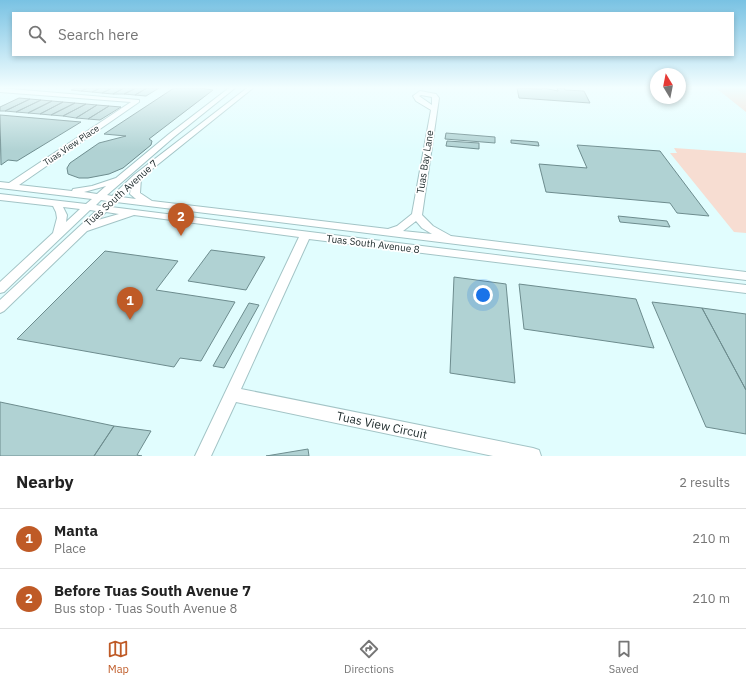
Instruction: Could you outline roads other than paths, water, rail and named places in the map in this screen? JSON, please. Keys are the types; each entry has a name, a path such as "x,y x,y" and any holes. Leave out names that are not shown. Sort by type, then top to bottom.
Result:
{"street":[{"name":"Tuas View Place","path":"11,186 125,109"},
{"name":"Tuas South Avenue 7","path":"0,289 56,234 123,175 205,109"},
{"name":"Tuas South Avenue 7","path":"0,308 137,177 223,109"},
{"name":"Tuas Bay Lane","path":"417,215 433,109"},
{"path":"62,193 94,188 123,175"},
{"path":"137,177 135,194 154,204"},
{"name":"Tuas South Avenue 8","path":"0,185 746,276"},
{"name":"Tuas South Avenue 8","path":"0,198 138,212 305,235 746,289"},
{"path":"56,204 63,216 56,234"},
{"path":"80,231 107,220 138,212"},
{"path":"385,233 401,228 417,215 423,224 429,229 453,241"},
{"path":"203,456 305,235"},
{"name":"Tuas View Circuit","path":"231,394 533,456"}],"place":[{"name":"Before Tuas South Avenue 7","path":"181,236"},
{"name":"Manta","path":"130,320"}]}
